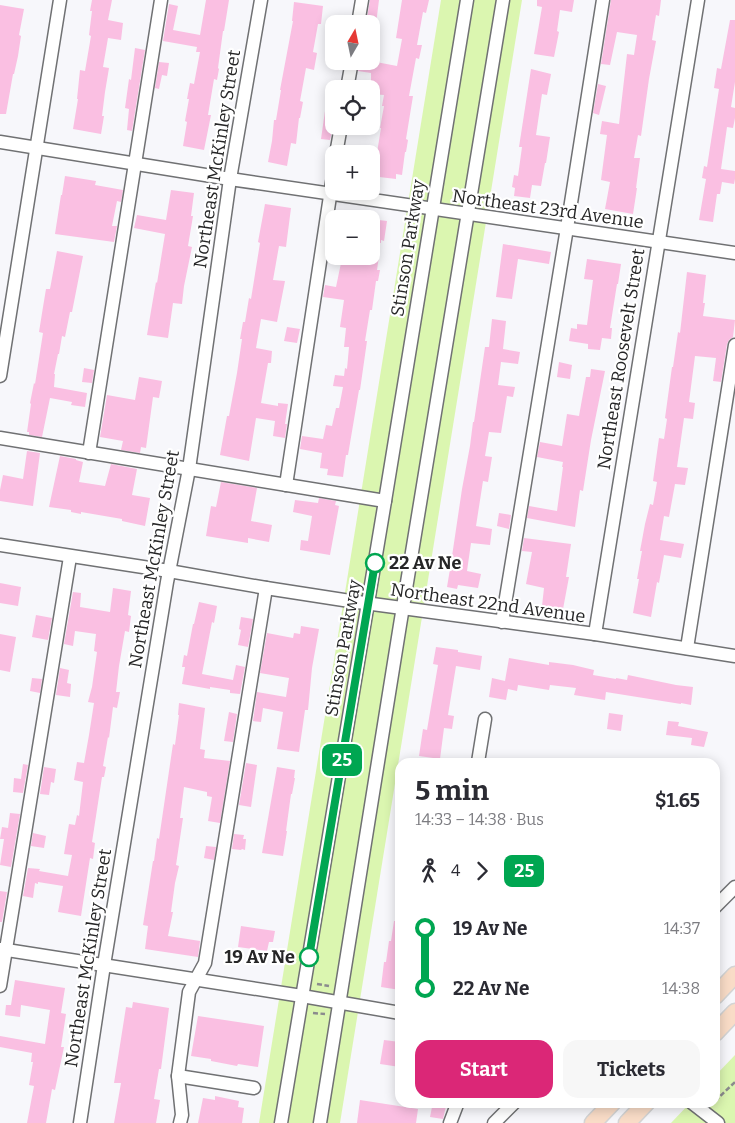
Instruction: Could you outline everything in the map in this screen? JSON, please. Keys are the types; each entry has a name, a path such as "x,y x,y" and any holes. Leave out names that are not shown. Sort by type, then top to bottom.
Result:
{"main road":[{"path":"720,991 735,975"},
{"path":"720,1028 735,1012"},
{"path":"593,1123 607,1108"},
{"path":"627,1123 641,1108"}],"street":[{"path":"0,376 60,0"},
{"path":"89,453 160,0"},
{"name":"Northeast McKinley Street","path":"80,1123 169,571 188,469 230,179 261,0"},
{"path":"360,15 362,0"},
{"name":"Stinson Parkway","path":"281,1123 386,501 466,0"},
{"path":"320,1123 503,0"},
{"path":"502,622 603,0"},
{"name":"Northeast Roosevelt Street","path":"595,634 698,0"},
{"name":"Northeast 23rd Avenue","path":"0,142 325,192"},
{"path":"286,485 329,200"},
{"name":"Northeast 23rd Avenue","path":"375,200 735,254"},
{"path":"687,648 735,345"},
{"path":"0,438 386,501"},
{"name":"Northeast 22nd Avenue","path":"0,545 368,604 595,634 735,656"},
{"path":"0,986 3,950 70,557"},
{"path":"180,1123 182,1115 178,1076 189,992 205,963 266,588"},
{"path":"479,758 485,719"},
{"path":"720,902 735,887"},
{"path":"3,950 196,979 395,1012"},
{"path":"178,1076 254,1088"},
{"path":"450,1123 456,1108"},
{"path":"494,1123 509,1108"},
{"path":"699,1108 718,1123"}],"path":[{"path":"311,983 336,987"},
{"path":"307,1012 331,1016"},
{"path":"720,1096 735,1082"}],"green space":[{"path":"441,0 522,0 399,758 395,758 395,784 340,1123 259,1123"},
{"path":"735,1055 735,1123 671,1123 685,1108 720,1108 720,1071"}],"building":[{"path":"92,0 112,0 108,20 123,23 121,40 108,38 103,67 109,68 101,134 73,129 80,70 85,71 91,36 89,35"},
{"path":"206,0 229,0 217,80 214,79 208,115 211,115 204,150 183,146 189,99 187,99 190,83 194,84 200,52 196,52 197,47 163,41 169,4 178,6 173,30 200,35"},
{"path":"370,0 379,0 377,15 368,15"},
{"path":"402,0 429,0 426,13 423,12 417,45 422,45 419,59 416,58 409,96 413,96 402,175 396,174 396,179 380,177 380,145 378,145 384,95 380,95 380,80 371,80 371,73 358,71 380,70 380,63 397,66 402,39 396,38"},
{"path":"537,0 574,0 572,12 560,10 557,31 559,32 554,57 534,54 542,7 537,6"},
{"path":"611,0 661,0 659,16 656,15 652,40 656,41 641,136 638,135 634,158 640,158 633,214 605,209 610,182 601,180 607,135 600,134 602,121 619,124 627,54 634,55 637,35 617,32 610,65 601,64"},
{"path":"294,2 323,6 321,24 318,24 313,52 317,53 314,70 306,68 300,101 303,102 296,144 291,143 287,166 268,162 293,21"},
{"path":"0,5 24,9 19,35 21,36 18,56 6,114 0,114"},
{"path":"730,20 735,20 735,82 731,107 735,108 735,118 733,128 727,127 721,169 735,171 735,179 734,184 722,182 720,194 717,194 713,222 699,220 706,179 702,178 704,166 707,167 719,89 714,88 717,68 721,69"},
{"path":"135,48 145,50 132,131 127,130 129,109 125,108"},
{"path":"159,62 169,63 167,76 162,75 159,89 155,88"},
{"path":"531,69 551,74 547,95 542,94 536,135 550,137 546,163 541,186 532,185 530,198 514,196 515,188 512,187 514,175 518,176 522,147 519,147"},
{"path":"598,84 606,86 599,115 593,113"},
{"path":"325,111 325,135 331,135 330,140 321,139"},
{"path":"65,176 96,181 95,185 123,190 121,202 117,201 112,226 117,226 114,242 55,234"},
{"path":"171,190 194,193 191,216 193,216 188,246 192,247 182,304 173,303 168,338 147,335 165,234 134,228 137,215 166,220"},
{"path":"265,204 291,208 286,247 279,246 273,280 285,281 277,322 261,319 256,348 272,351 271,363 268,363 261,403 278,406 278,403 288,404 285,424 287,424 285,438 273,436 275,421 256,418 249,461 220,455 237,373 243,322 245,322 249,298 251,299"},
{"path":"380,220 387,221 384,241 381,240 381,243"},
{"path":"503,244 551,252 549,264 518,259 512,299 496,297"},
{"path":"57,251 83,256 72,312 70,312 65,337 62,336 58,354 54,374 54,387 87,393 85,407 71,405 72,402 50,398 42,437 29,435 29,432 27,432 30,403 43,333 39,332 43,307 46,289 50,289"},
{"path":"587,259 621,264 610,328 612,328 611,339 602,338 600,350 588,349 588,344 569,341 571,328 577,329 577,324 587,325 593,280 584,279"},
{"path":"341,265 378,265 377,270 380,270 378,281 376,281 372,310 370,310 360,390 343,477 327,475 328,469 320,468 322,453 300,449 302,436 323,439 326,425 332,426 336,408 339,408 343,387 333,386 335,375 344,376 345,368 347,369 349,347 344,347 346,328 340,327 344,300 323,297 325,285 336,287"},
{"path":"687,272 706,275 703,316 735,320 733,337 727,344 721,382 713,381 716,358 695,356 689,402 695,403 693,419 684,418 677,467 688,468 685,485 675,484 669,517 664,516 660,540 684,544 681,558 664,555 651,617 633,613 639,579 637,579 642,551 640,551 650,504 653,505 657,482 653,481 659,438 664,439 672,367 678,332 680,333"},
{"path":"492,319 506,321 503,349 520,352 518,364 501,362 498,385 515,387 513,397 507,396 501,433 489,432 485,456 492,457 488,482 483,481 476,526 492,529 490,545 471,543 467,571 481,574 478,588 458,585 457,589 447,587 485,347 489,347"},
{"path":"287,327 300,329 297,343 284,341"},
{"path":"559,362 572,365 570,379 557,377"},
{"path":"84,368 94,370 92,383 82,382"},
{"path":"591,369 605,371 583,491 580,490 575,527 527,518 529,506 557,511 563,462 537,457 540,442 562,446 567,414 579,416 586,377 590,377"},
{"path":"139,377 162,381 159,398 153,397 146,448 141,447 140,453 121,450 123,441 100,437 107,395 135,400"},
{"path":"27,451 40,453 33,506 0,501 3,475 23,479"},
{"path":"60,456 83,462 79,482 105,486 111,464 137,469 132,495 150,498 145,526 122,521 122,519 81,512 81,514 71,512 71,510 49,507"},
{"path":"221,482 257,488 251,521 272,525 269,542 248,538 248,543 206,536 211,506 216,507"},
{"path":"319,498 336,501 335,505 339,506 330,555 300,550 301,540 308,541 312,516 293,512 295,500 318,503"},
{"path":"499,513 511,515 509,529 497,526"},
{"path":"524,538 571,544 566,577 569,577 563,609 542,606 544,588 526,584 532,552 522,551"},
{"path":"0,583 21,587 18,606 0,603"},
{"path":"113,588 131,591 128,615 131,616 129,632 125,631 119,666 116,692 120,692 117,708 113,707 103,766 106,767 104,777 102,777 92,842 95,843 93,859 90,858 81,916 58,912 63,886 38,882 38,884 35,883 33,898 23,896 28,868 68,876 72,855 64,854 69,824 75,825 77,815 79,816 83,782 74,780 77,762 84,763 94,703 88,702 97,652 94,651 96,634 75,631 73,646 64,644 73,592 81,593 80,607 110,612"},
{"path":"199,602 217,606 202,674 233,680 236,665 245,667 240,694 230,693 230,690 182,684 185,667 182,667 184,655 187,656"},
{"path":"36,615 52,618 48,640 32,637"},
{"path":"241,617 253,619 248,647 238,645"},
{"path":"301,626 319,629 312,668 308,710 305,710 299,752 277,749 283,712 263,708 261,722 253,721 257,692 286,697 289,678 260,673 267,633 293,638 294,633 300,634"},
{"path":"0,634 16,637 10,672 0,670"},
{"path":"436,647 482,656 480,670 456,666 448,715 454,716 452,729 444,728 440,758 419,756 423,729 427,730 438,665 433,664"},
{"path":"509,658 549,665 549,662 573,665 594,670 593,675 616,679 627,680 628,675 693,687 691,705 606,692 605,700 574,695 576,688 550,685 549,690 518,685 517,691 508,689 506,700 489,697 492,678 505,681"},
{"path":"60,668 69,670 67,683 71,684 70,697 56,695"},
{"path":"32,678 42,679 40,693 30,691"},
{"path":"179,703 205,708 200,749 205,750 204,758 230,761 220,823 208,821 212,797 207,796 207,792 184,787 180,818 183,818 176,865 179,866 168,936 200,941 198,957 145,949 148,926 143,925 157,838 159,839 173,744 175,745"},
{"path":"229,712 237,714 233,742 224,741"},
{"path":"609,713 623,715 621,731 607,729"},
{"path":"668,721 679,722 678,726 708,732 704,747 691,745 692,738 666,735"},
{"path":"246,763 257,765 251,807 239,805"},
{"path":"23,764 28,765 23,793 13,792 14,778 21,779"},
{"path":"44,767 56,769 54,783 51,782 49,795 40,794"},
{"path":"277,767 295,770 283,856 262,853"},
{"path":"10,813 20,814 11,867 0,865 4,839 0,839 2,827 8,828"},
{"path":"33,833 46,836 44,848 31,846"},
{"path":"234,834 244,835 243,839 246,839 245,850 232,849"},
{"path":"206,846 216,847 214,860 204,858"},
{"path":"0,891 7,892 2,922 0,922"},
{"path":"395,921 395,989 381,987 384,962 386,962 389,941 391,941"},
{"path":"241,926 275,931 273,942 269,942 267,951 238,947"},
{"path":"15,980 65,988 61,1013 66,1014 61,1047 64,1047 55,1090 52,1089 46,1123 27,1123 34,1086 29,1085 33,1062 31,1062 32,1053 0,1047 0,1036 45,1044 50,1010 21,1005 20,1017 5,1015 6,1005 11,1005"},
{"path":"133,1002 169,1008 161,1069 159,1069 154,1099 160,1100 156,1123 114,1123 121,1083 114,1083 126,1007 132,1008"},
{"path":"198,1016 264,1026 258,1067 238,1064 237,1066 191,1056"},
{"path":"384,1040 395,1041 395,1066 380,1064"},
{"path":"215,1096 239,1101 238,1107 244,1108 242,1123 198,1123 203,1098 215,1100"},
{"path":"360,1100 395,1105 395,1108 418,1109 416,1123 357,1123"},
{"path":"432,1108 446,1108 443,1119 430,1117"}],"bus line":[{"name":"25","path":"309,957 375,563"}],"place":[{"name":"22 Av Ne","path":"375,563"},
{"name":"19 Av Ne","path":"309,957"}]}
